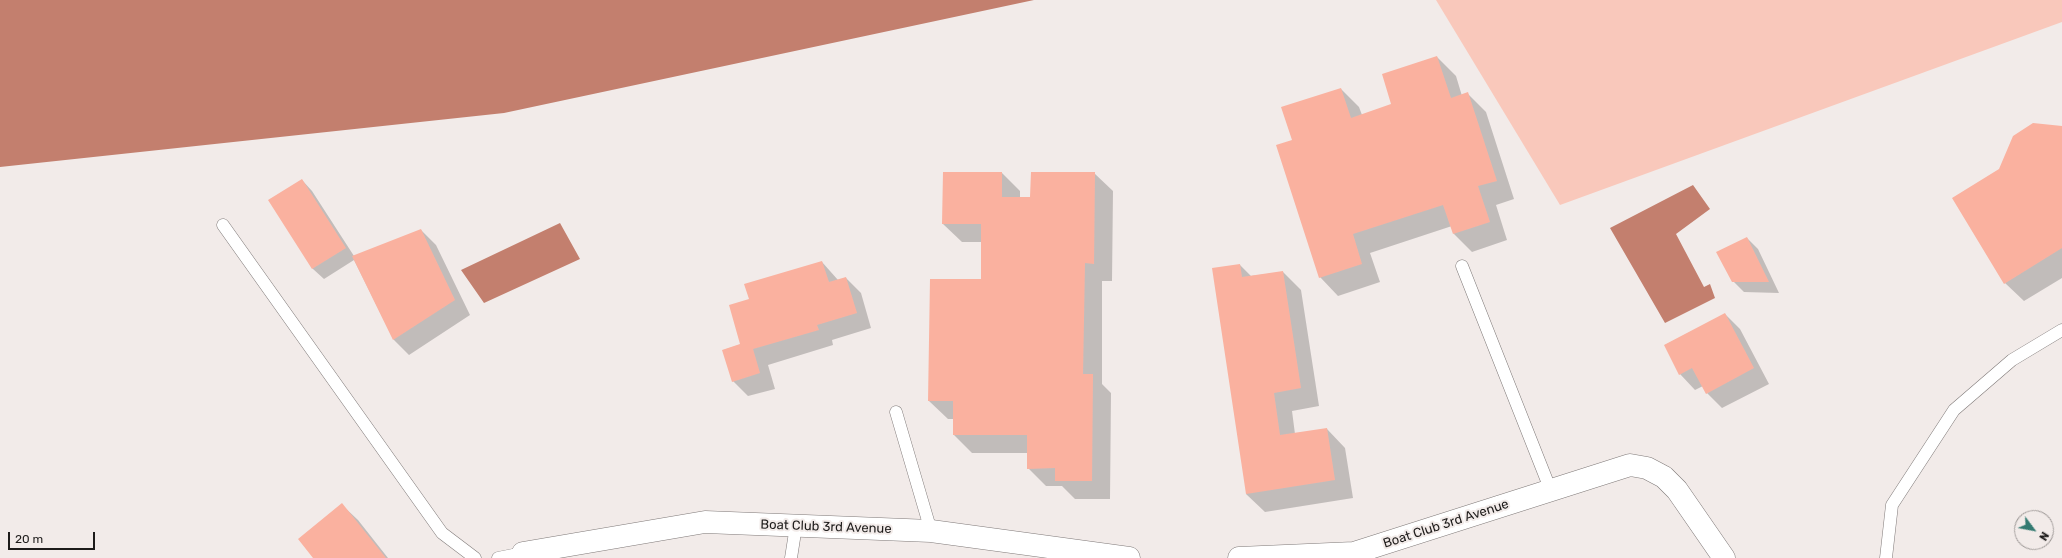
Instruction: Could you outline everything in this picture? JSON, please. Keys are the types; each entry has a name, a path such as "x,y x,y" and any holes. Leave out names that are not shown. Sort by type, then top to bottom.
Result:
{"street":[{"name":"Boat Club 3rd Avenue","path":"1239,558 1354,553 1630,465 1647,468 1664,477 1677,490 1724,558"},
{"name":"Boat Club 3rd Avenue","path":"525,556 705,522 931,531 1129,558"}],"lane":[{"path":"223,225 442,533 475,558"},
{"path":"1462,266 1551,491"},
{"path":"1886,558 1892,504 1954,410 2012,360 2062,330"},
{"path":"896,412 931,531"},
{"path":"791,558 796,526"},
{"path":"498,558 525,556"}],"shaded area":[{"path":"0,0 1034,0 504,113 0,167"},
{"path":"1436,0 2062,0 2062,22 1560,205"},
{"path":"1693,185 1710,209 1676,234 1704,287 1710,284 1715,298 1665,323 1610,228"},
{"path":"560,223 580,259 484,303 461,270"}],"building":[{"path":"1437,56 1451,98 1468,92 1497,181 1478,186 1490,222 1453,234 1443,205 1353,234 1362,264 1319,278 1276,145 1292,140 1281,107 1341,88 1351,118 1391,104 1382,74"},
{"path":"2033,123 2062,126 2062,248 2004,284 1952,198 1999,169 2013,136"},
{"path":"943,172 1002,172 1002,197 1030,197 1031,172 1095,172 1094,264 1085,263 1083,374 1093,374 1092,481 1055,481 1055,468 1027,469 1027,435 953,435 953,401 928,401 930,279 981,279 981,224 942,224"},
{"path":"302,179 346,248 312,269 268,200"},
{"path":"421,229 455,300 393,340 352,256"},
{"path":"1747,237 1769,282 1732,282 1716,252"},
{"path":"822,261 829,282 846,277 857,313 817,325 819,330 753,349 760,373 732,382 722,350 740,344 729,305 749,299 744,284"},
{"path":"1240,264 1242,277 1283,271 1301,388 1274,393 1280,435 1327,428 1335,480 1246,494 1212,268"},
{"path":"1725,313 1754,368 1706,394 1692,368 1679,375 1664,345"},
{"path":"342,503 386,558 313,558 298,539"}]}
